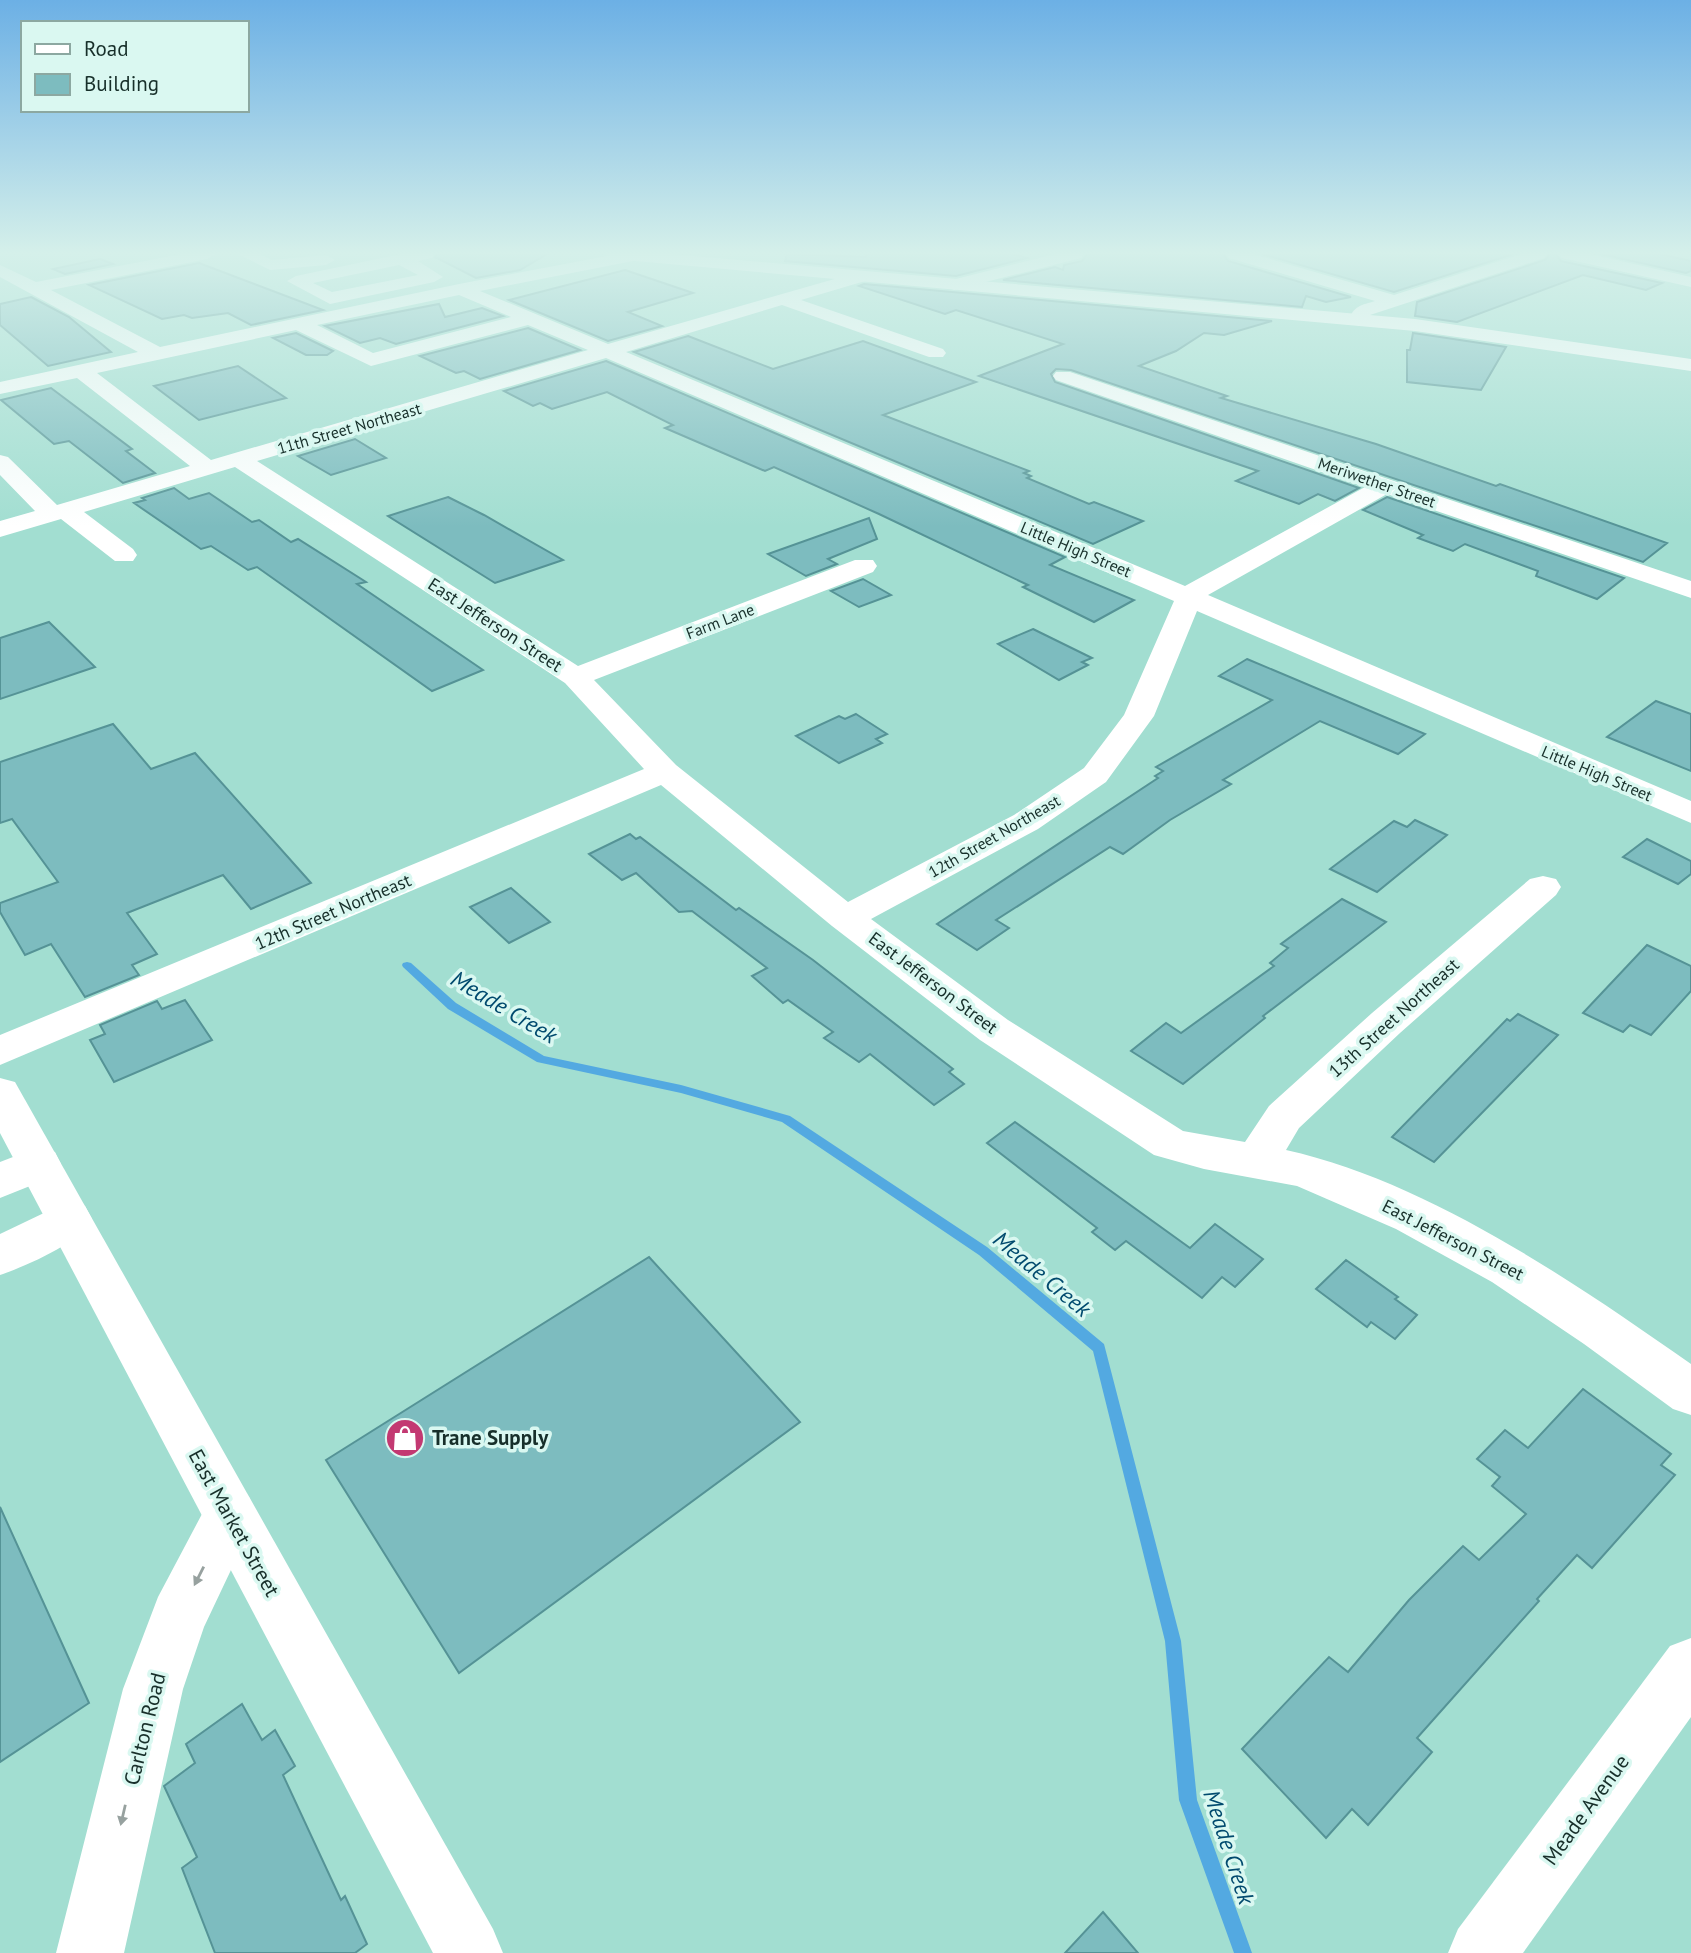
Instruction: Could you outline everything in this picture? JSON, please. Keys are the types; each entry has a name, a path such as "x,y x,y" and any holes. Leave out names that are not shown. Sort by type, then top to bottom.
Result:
{"street":[{"path":"140,345 155,353"},
{"path":"0,387 194,345"},
{"path":"339,345 364,359 382,358 430,345"},
{"name":"Little High Street","path":"597,345 1690,811"},
{"name":"11th Street Northeast","path":"0,529 626,345"},
{"path":"914,345 936,353"},
{"path":"1564,345 1691,365"},
{"name":"East Jefferson Street","path":"80,370 223,465 575,677 665,772 845,918 994,1030 1169,1143 1200,1153 1256,1160 1308,1173 1398,1209 1511,1268 1593,1322 1691,1394"},
{"name":"Meriwether Street","path":"1063,376 1691,590"},
{"path":"0,462 59,512 124,555"},
{"path":"1189,598 1201,587 1386,485"},
{"name":"Farm Lane","path":"575,677 864,566"},
{"name":"12th Street Northeast","path":"845,918 1026,822 1095,775 1139,716 1189,598"},
{"name":"12th Street Northeast","path":"0,1051 665,772"},
{"name":"13th Street Northeast","path":"1256,1160 1284,1117 1386,1023 1543,887"},
{"name":"East Market Street","path":"0,1093 19,1172 69,1219 469,1953"},
{"path":"0,1256 69,1219"},
{"name":"Carlton Road","path":"90,1953 152,1689 178,1617 230,1516"},
{"name":"Meade Avenue","path":"1482,1953 1691,1667"}],"building":[{"path":"24,345 103,345 111,352 48,366"},
{"path":"287,345 321,345 333,351 327,355 306,355"},
{"path":"462,345 569,345 580,350 480,379 464,371 456,373 420,356"},
{"path":"657,345 712,345 773,369 850,345 874,345 976,382 883,415 1029,471 1024,473 1031,476 1027,478 1089,504 1094,502 1143,521 1093,544 634,352"},
{"path":"1060,345 1185,345 1139,366 1227,396 1221,398 1376,444 1496,486 1500,484 1667,543 1643,562 1071,370 1056,369 1051,374 1055,382 1359,488 1335,501 1318,494 1299,504 1236,481 1258,471 979,376"},
{"path":"1411,345 1506,347 1481,390 1407,382 1407,350 1410,350"},
{"path":"606,361 1065,557 1050,565 1134,600 1094,622 1023,587 1028,585 879,514 774,467 765,471 665,428 673,425 607,392 552,409 540,403 533,406 504,391"},
{"path":"238,366 286,398 199,420 154,386"},
{"path":"51,388 132,449 126,451 155,473 123,483 69,441 54,444 1,400"},
{"path":"355,439 386,458 331,475 298,456"},
{"path":"174,488 189,499 209,493 252,522 259,520 291,542 298,539 366,582 357,584 483,670 432,691 257,567 248,570 211,546 201,549 134,503"},
{"path":"448,497 563,560 495,583 388,516"},
{"path":"1387,497 1624,578 1597,599 1536,576 1538,571 1465,544 1453,551 1418,538 1423,535 1363,510"},
{"path":"869,518 877,539 828,559 837,564 806,576 768,554"},
{"path":"863,579 891,595 859,607 831,591"},
{"path":"49,622 95,667 0,699 0,638"},
{"path":"1033,629 1092,658 1082,662 1088,665 1059,680 998,644"},
{"path":"1247,659 1425,734 1398,754 1320,721 1223,780 1231,784 1170,820 1123,854 1110,847 996,920 1009,928 977,950 937,924 1158,778 1155,776 1163,771 1156,767 1272,700 1219,676"},
{"path":"1656,701 1691,714 1691,771 1607,737"},
{"path":"856,714 887,734 876,739 882,743 839,763 796,736 839,716 845,719"},
{"path":"113,724 151,769 195,753 311,883 251,909 223,875 127,913 157,954 132,965 139,975 85,997 51,944 25,955 0,912 0,903 58,882 12,819 0,823 0,762"},
{"path":"1415,820 1447,835 1377,892 1330,869 1394,821 1407,827"},
{"path":"630,834 636,839 640,837 736,910 739,908 813,960 953,1069 949,1072 964,1084 934,1105 870,1054 859,1062 824,1038 833,1032 788,1000 783,1003 752,976 767,968 692,911 679,912 636,873 622,880 589,854"},
{"path":"1647,839 1691,861 1691,874 1678,884 1623,857"},
{"path":"511,888 550,922 509,943 470,907"},
{"path":"1342,899 1386,922 1263,1016 1265,1018 1183,1084 1131,1051 1166,1023 1181,1033 1274,966 1270,963 1288,948 1281,944"},
{"path":"1647,945 1691,966 1691,991 1651,1035 1630,1025 1623,1032 1583,1013"},
{"path":"185,1000 212,1040 114,1082 90,1040 105,1034 100,1025 157,1001 162,1009"},
{"path":"1518,1014 1558,1035 1434,1162 1392,1137 1507,1019 1510,1021"},
{"path":"1015,1122 1190,1248 1215,1224 1263,1259 1235,1287 1222,1277 1202,1298 1126,1241 1115,1250 1092,1232 1097,1228 987,1143"},
{"path":"649,1257 800,1422 459,1673 326,1460"},
{"path":"1346,1260 1398,1297 1395,1299 1417,1315 1395,1339 1371,1322 1367,1327 1316,1289"},
{"path":"1583,1389 1671,1454 1661,1465 1675,1475 1592,1568 1577,1555 1537,1599 1539,1601 1417,1738 1432,1752 1368,1825 1352,1809 1326,1838 1242,1749 1329,1657 1348,1672 1409,1600 1463,1546 1479,1560 1526,1514 1492,1486 1500,1477 1477,1459 1505,1430 1528,1448"},
{"path":"0,1507 89,1703 0,1762"},
{"path":"242,1704 262,1740 275,1730 295,1766 283,1775 341,1900 345,1896 367,1944 355,1953 215,1953 182,1868 197,1857 164,1786 195,1763 186,1744"},
{"path":"1103,1912 1138,1953 1065,1953"}],"waterway":[{"name":"Meade Creek","path":"407,965 452,1006 541,1059 681,1089 786,1119 983,1251 1099,1348 1173,1641 1188,1800 1243,1953"}],"place":[{"name":"Trane Supply","path":"405,1438"}]}
